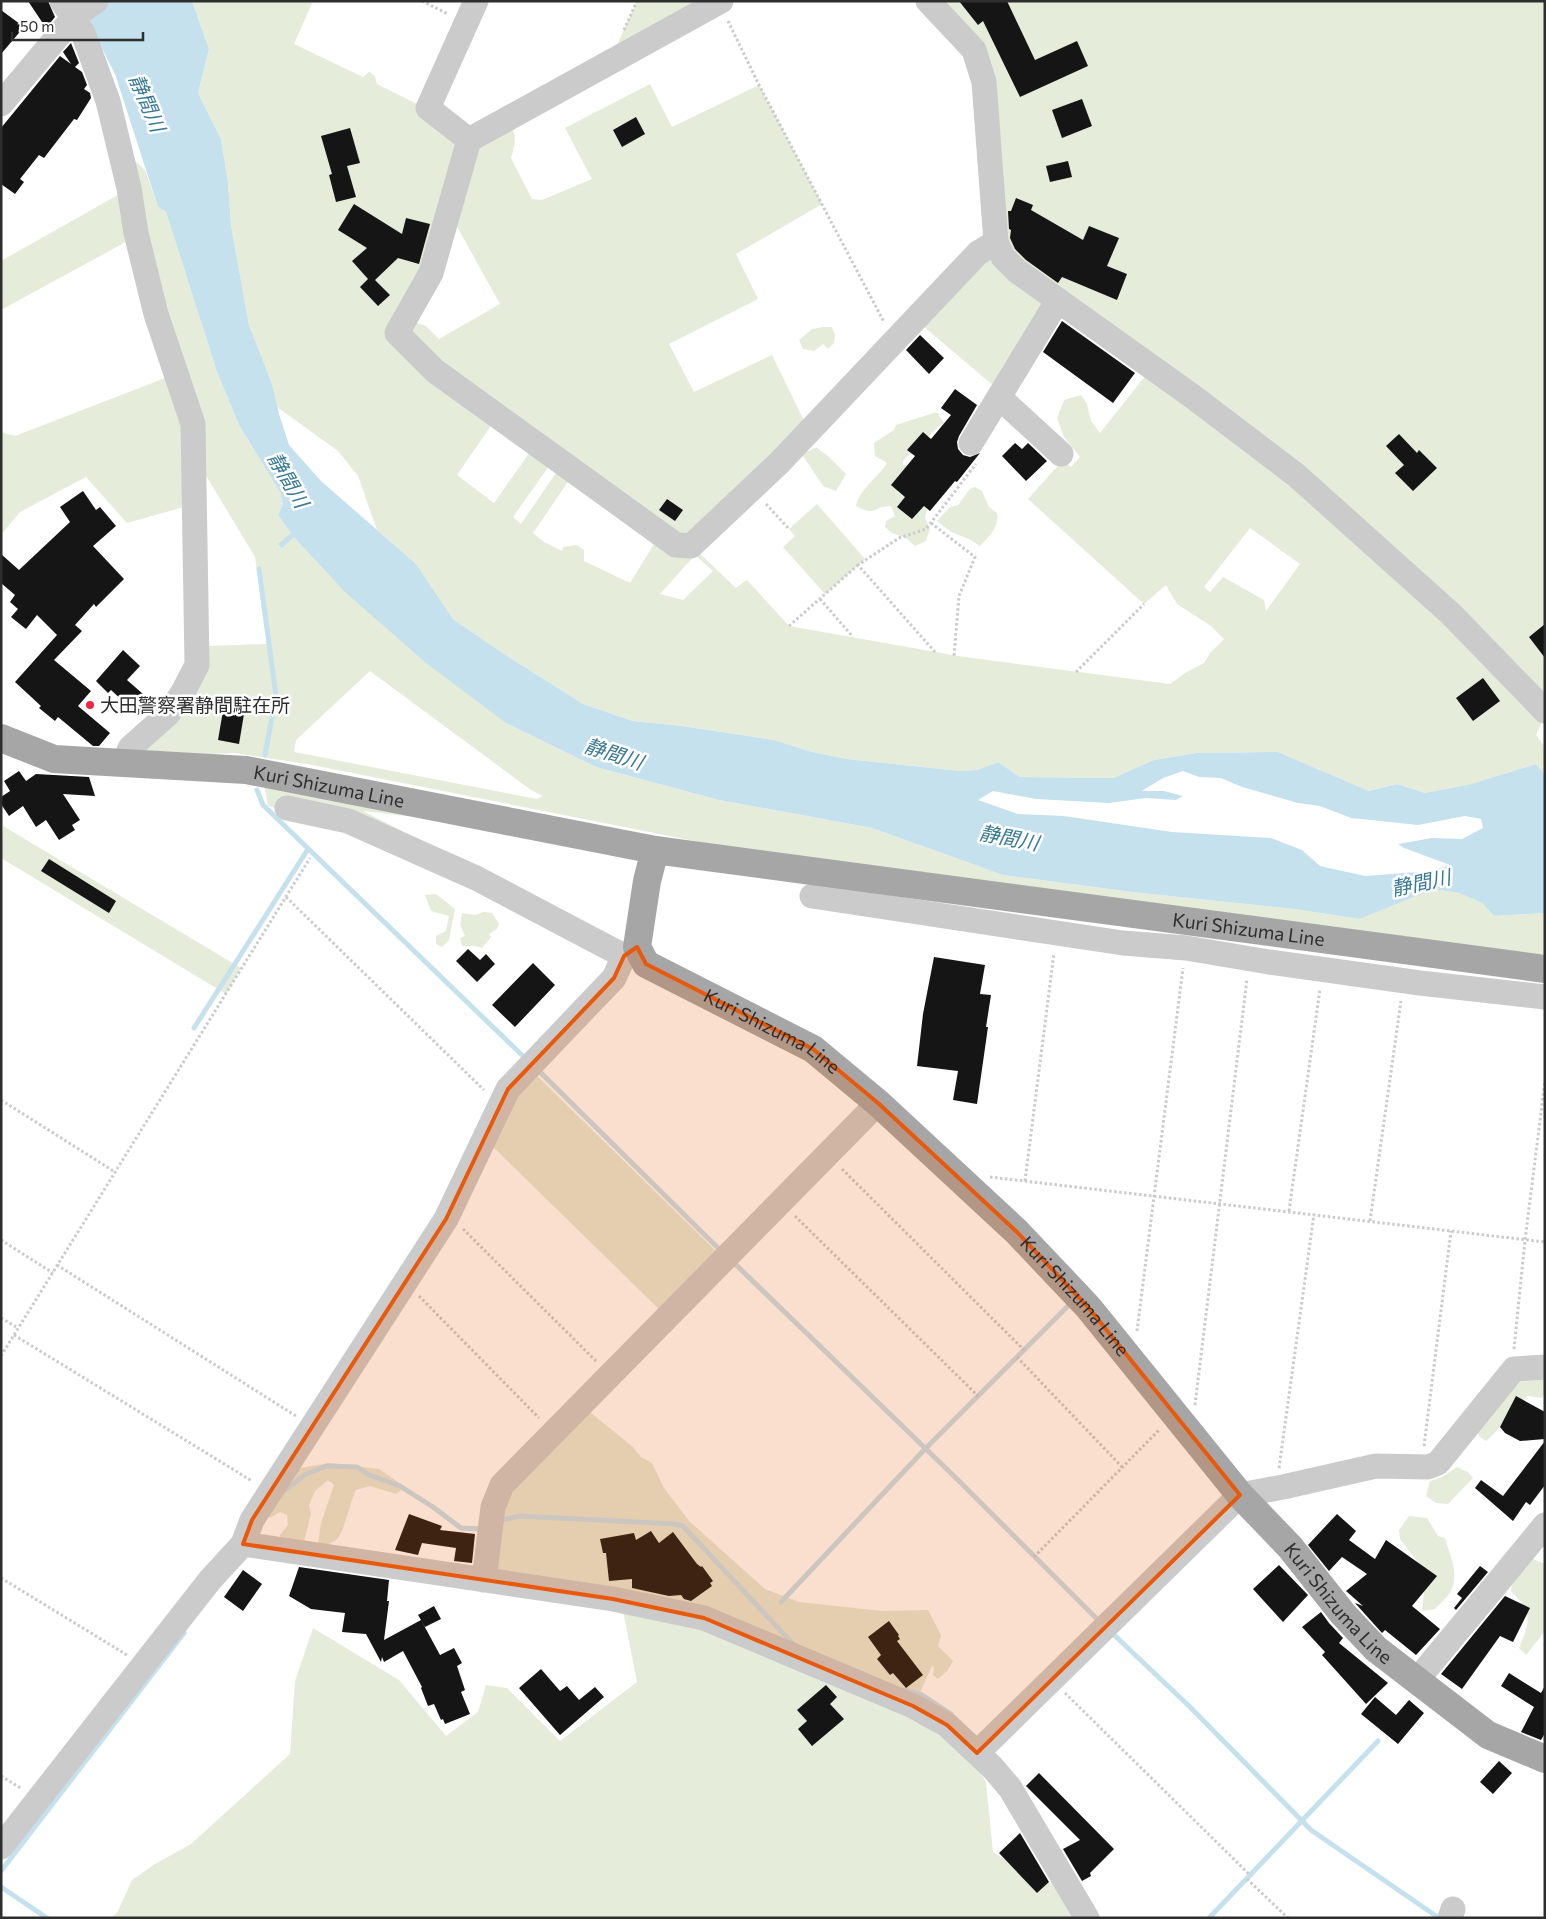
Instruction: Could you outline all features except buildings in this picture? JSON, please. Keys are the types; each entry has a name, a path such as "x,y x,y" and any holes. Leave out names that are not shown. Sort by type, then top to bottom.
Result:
{"main road":[{"name":"Kuri Shizuma Line","path":"1,738 54,759 246,770 655,850 1545,969"},
{"path":"631,952 655,850"},
{"name":"Kuri Shizuma Line","path":"631,952 646,964 813,1048 878,1103 1011,1227 1088,1308 1240,1495 1290,1547 1343,1614 1376,1649 1488,1735 1545,1759"}],"street":[{"path":"1,104 68,9 96,1"},
{"path":"928,1 974,50 984,82 996,242 1003,257 1017,271 1192,396 1296,476 1451,614 1545,710"},
{"path":"720,2 469,140 431,273 397,333 435,370 676,545 691,546 779,463 978,253 996,242"},
{"path":"68,9 83,33 108,101 129,188 136,233 156,314 193,424 197,665 168,714 130,748 125,762"},
{"path":"469,140 428,108 471,12"},
{"path":"971,443 1058,300"},
{"path":"999,397 1061,454"},
{"path":"1,1847 210,1580 243,1544 252,1520 448,1214 508,1089 614,978 631,952 476,878 348,821 287,808"},
{"path":"812,896 1056,934 1123,943 1186,948 1249,959 1545,997"},
{"path":"484,1580 493,1507 502,1485 878,1103"},
{"path":"977,1753 1240,1495 1376,1466 1428,1467 1438,1463 1514,1369 1545,1367"},
{"path":"1417,1680 1545,1525"},
{"path":"243,1544 613,1599 704,1618 914,1706 947,1725 992,1767 1010,1788 1087,1918"}],"path":[{"path":"422,1 471,12"},
{"path":"720,2 759,85 888,330"},
{"path":"789,626 858,565 900,538 926,529 983,455 971,443"},
{"path":"752,488 789,529"},
{"path":"931,523 975,557 959,596 954,656"},
{"path":"858,565 935,652"},
{"path":"820,599 853,638"},
{"path":"1076,672 1144,604"},
{"path":"1,1356 310,858"},
{"path":"286,897 500,1105"},
{"path":"1025,1181 1056,934"},
{"path":"1136,1339 1186,948"},
{"path":"1194,1414 1249,959"},
{"path":"1289,1211 1323,969"},
{"path":"1370,1221 1404,980"},
{"path":"1514,1351 1525,1240 1545,1081"},
{"path":"1,1100 115,1172"},
{"path":"828,1154 1024,1350"},
{"path":"987,1177 1545,1242"},
{"path":"781,1202 978,1396"},
{"path":"448,1214 610,1375"},
{"path":"1276,1488 1314,1214"},
{"path":"1423,1452 1451,1231"},
{"path":"1,1240 53,1273"},
{"path":"57,1265 312,1426"},
{"path":"405,1282 554,1433"},
{"path":"1,1318 18,1328"},
{"path":"14,1335 270,1492"},
{"path":"1017,1357 1122,1467"},
{"path":"1034,1557 1161,1428"},
{"path":"1,1578 144,1665"},
{"path":"1052,1680 1288,1918"}],"highlighted area":[{"path":"637,947 646,964 813,1049 878,1103 1017,1232 1088,1307 1240,1495 977,1753 947,1725 913,1706 704,1618 613,1599 243,1544 252,1520 446,1219 508,1089 614,978 624,956"}],"green space":[{"path":"192,1 313,1 294,44 363,77 369,72 375,76 377,84 425,108 469,140 396,333 497,417 457,475 494,503 535,445 554,459 513,517 521,524 562,464 574,473 533,533 544,542 562,551 563,547 577,545 584,550 584,561 630,583 659,536 698,552 736,588 747,580 789,626 958,656 1170,684 1204,663 1210,653 1224,639 1211,626 1177,604 1166,585 1144,604 1028,499 1063,460 1071,467 1080,457 1064,437 1057,418 1064,400 1081,395 1087,404 1091,421 1100,433 1150,370 1449,616 1542,722 1536,735 1545,747 1545,775 1536,764 1471,784 1425,793 1397,784 1369,791 1278,752 1196,753 1154,760 1113,778 1020,777 998,762 977,770 960,771 847,759 812,752 774,740 682,726 633,721 583,704 453,619 416,564 377,530 358,476 338,451 277,407 272,384 249,325 231,225 228,182 221,139 198,93 209,49","holes":["1250,528 1300,564 1266,611 1264,600 1223,577 1210,592 1204,587","695,555 713,571 683,600 660,594"]},
{"path":"637,1 720,1 609,63"},
{"path":"935,1 1545,1 1545,704 1456,611 1006,255 988,80"},
{"path":"650,84 672,127 759,85 822,204 736,254 758,299 669,344 694,392 772,355 808,429 691,544 400,332 413,310 417,323 426,326 439,339 500,304 450,214 471,142 511,125 515,142 511,158 532,199 542,200 592,179 565,128"},
{"path":"125,152 145,170 158,207 166,212 217,372 239,425 280,492 283,504 278,515 294,537 506,723 596,767 719,800 872,828 1003,875 1132,892 1294,909 1360,919 1433,889 1459,893 1482,903 1494,916 1545,913 1545,964 816,865 307,764 234,753 131,757 207,646 267,644 255,557 202,469","holes":["370,671 531,790 543,796 537,799 294,752 296,740"]},
{"path":"123,192 133,238 1,310 1,261"},
{"path":"995,245 1057,303 1002,393 916,320"},
{"path":"832,327 835,335 834,343 828,349 823,344 814,351 803,349 799,340 812,329"},
{"path":"173,375 189,423 191,505 127,523 86,477 20,512 1,535 1,432 15,436"},
{"path":"937,412 944,423 903,461 903,465 913,466 928,505 925,518 930,529 926,541 915,546 906,538 892,533 885,527 886,521 895,516 891,506 868,511 856,506 865,488 887,463 875,456 874,443 894,430 896,425"},
{"path":"816,447 846,474 836,491 823,486 803,456"},
{"path":"975,487 982,491 989,507 997,513 998,518 993,531 980,546 969,539 951,532 937,521 950,507 958,505 970,489"},
{"path":"817,504 865,559 825,594 783,547 795,536 789,529"},
{"path":"264,785 423,818 363,811 474,868 348,826 268,806"},
{"path":"3,826 241,968 226,994 1,858"},
{"path":"436,894 455,909 449,940 442,947 436,944 436,936 446,931 449,916 431,911 425,895"},
{"path":"484,912 492,913 499,924 497,929 489,934 491,937 482,948 462,946 460,938 465,936 460,925 462,913 475,915"},
{"path":"532,1071 722,1257 665,1315 488,1142"},
{"path":"1545,1372 1545,1392 1542,1398 1528,1396 1516,1406 1486,1441 1480,1437 1473,1425 1522,1375"},
{"path":"586,1409 633,1447 641,1457 652,1463 664,1488 689,1521 765,1589 799,1602 882,1611 928,1610 941,1635 938,1646 953,1661 947,1671 938,1679 933,1675 934,1667 932,1666 918,1697 800,1651 491,1576 497,1503"},
{"path":"330,1463 379,1469 405,1487 396,1494 370,1486 356,1490 339,1537 321,1547 318,1545 321,1523 334,1485 328,1480 315,1491 309,1505 311,1514 304,1541 282,1542 280,1535 288,1525 287,1515 280,1512 270,1518 265,1513 300,1468"},
{"path":"1457,1467 1468,1472 1473,1478 1448,1504 1436,1503 1426,1496 1430,1481 1442,1477"},
{"path":"1409,1516 1427,1518 1438,1536 1445,1538 1451,1557 1454,1578 1451,1591 1435,1609 1422,1611 1424,1591 1419,1564 1400,1539 1399,1530"},
{"path":"1533,1559 1545,1564 1545,1631 1526,1655 1519,1648 1526,1631 1526,1611 1511,1591 1513,1574 1523,1560"},
{"path":"622,1606 722,1629 909,1713 974,1761 986,1782 993,1852 1007,1861 1037,1893 1048,1883 1058,1884 1077,1912 1071,1918 111,1918 117,1913 132,1880 155,1864 191,1844 290,1754 295,1681 313,1628 399,1680 446,1736 478,1712 486,1685 507,1688 560,1741 637,1682"}],"water":[{"name":"静間川","path":"78,1 192,1 209,49 198,93 221,139 228,182 231,225 249,325 272,384 289,445 321,481 416,564 453,619 583,704 633,721 682,726 774,740 812,752 847,759 960,771 977,770 998,762 1020,777 1113,778 1154,760 1196,753 1278,752 1369,791 1397,784 1425,793 1471,784 1536,764 1545,775 1545,913 1494,916 1482,903 1459,893 1433,889 1360,919 1294,909 1132,892 1003,875 872,828 719,800 596,767 506,723 426,663 345,592 294,537 282,548 278,544 291,533 278,515 283,504 280,492 239,425 217,372 166,212 158,207 115,74","holes":["1183,771 1199,777 1221,778 1242,787 1298,803 1320,806 1351,818 1418,825 1465,816 1481,819 1483,828 1462,839 1432,838 1398,844 1450,865 1431,871 1365,876 1320,866 1302,850 1271,838 1172,832 1064,816 1018,814 978,800 993,791 1036,799 1109,803 1146,798 1176,800 1183,796 1164,791 1142,791 1163,778"]}],"waterway":[{"path":"259,569 276,696 265,755"},
{"path":"257,790 263,805 526,1059"},
{"path":"194,1028 308,849"},
{"path":"536,1068 722,1252"},
{"path":"732,1261 958,1480 1101,1623"},
{"path":"781,1602 925,1449 1069,1305"},
{"path":"285,1490 306,1474 327,1466 357,1467 369,1475 400,1486 461,1528 482,1529"},
{"path":"498,1521 520,1516 675,1524 683,1526 794,1645"},
{"path":"1111,1632 1189,1706 1311,1830 1439,1918"},
{"path":"1,1871 184,1633"},
{"path":"906,1690 922,1695 951,1714"},
{"path":"1209,1918 1378,1741"},
{"path":"1,1887 47,1918"}],"place":[{"name":"大田警察署静間駐在所","path":"90,705"}]}
